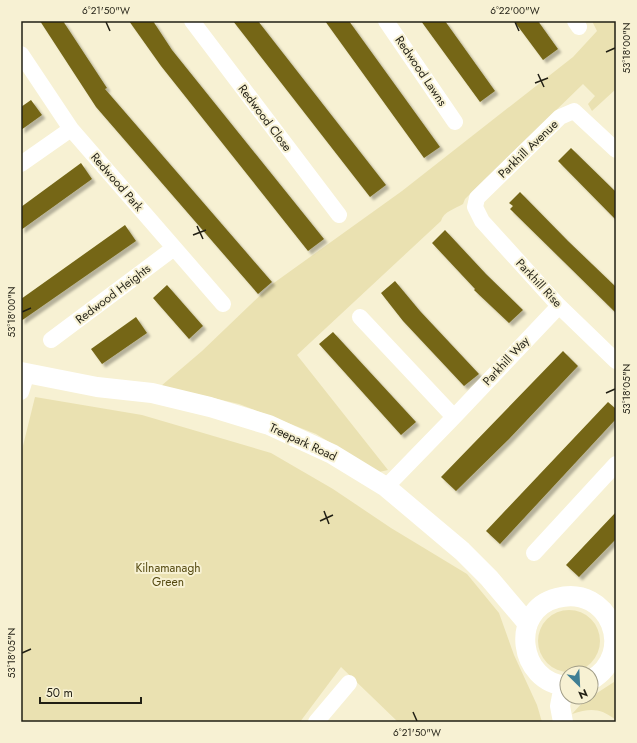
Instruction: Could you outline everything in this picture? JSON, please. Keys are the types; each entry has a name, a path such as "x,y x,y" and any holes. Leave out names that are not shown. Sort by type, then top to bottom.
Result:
{"street":[{"name":"Redwood Close","path":"192,21 339,215"},
{"name":"Redwood Lawns","path":"386,21 455,122"},
{"name":"Redwood Park","path":"21,54 72,129 223,304"},
{"name":"Parkhill Avenue","path":"477,198 560,117 576,107 616,150"},
{"path":"21,164 72,129"},
{"name":"Parkhill Rise","path":"477,198 475,207 482,221 558,306 616,361"},
{"name":"Redwood Heights","path":"51,340 174,248"},
{"name":"Parkhill Way","path":"386,487 558,306"},
{"path":"360,317 454,417"},
{"name":"Treepark Road","path":"23,379 152,393 210,407 269,425 332,454 386,487 462,551 489,578 528,624"},
{"path":"534,553 616,464"},
{"path":"559,683 545,678 535,670 528,658 525,645 528,624 534,613 544,604 555,598 575,596 592,602 613,617 615,642 612,655 607,666 599,673"},
{"path":"316,722 349,683"},
{"path":"560,705 563,722"}],"green space":[{"path":"592,21 616,21 616,89 592,111 588,104 595,96 583,84 465,199 463,204 445,215 441,221 297,355 388,470 379,472 316,434 239,404 161,386 202,351 271,285 402,191 573,57 597,31"},
{"name":"Kilnamanagh Green","path":"35,397 142,415 271,453 333,489 391,528 467,574 499,613 514,655 537,705 542,722 398,722 341,667 300,722 21,722 21,454"},
{"path":"569,610 581,613 591,619 599,635 599,647 591,663 588,665 559,665 559,670 547,663 541,653 538,641 541,629 547,619 557,613"},
{"path":"616,675 616,720 605,713 595,710 572,714 580,705 599,705 599,692 614,682"}],"building":[{"path":"40,21 63,21 107,88 105,89 272,282 258,294 96,107"},
{"path":"129,21 153,21 172,50 324,239 308,251 161,66"},
{"path":"233,21 258,21 386,185 370,197"},
{"path":"325,21 349,21 440,147 424,158"},
{"path":"421,21 445,21 495,91 480,102"},
{"path":"514,21 538,21 558,49 543,60"},
{"path":"31,100 42,115 21,130 21,107"},
{"path":"571,148 616,192 616,220 558,161"},
{"path":"81,163 92,179 21,230 21,207"},
{"path":"520,192 616,287 616,313 510,209 513,206 509,203"},
{"path":"125,225 136,241 21,321 21,299"},
{"path":"445,230 486,274 523,310 509,323 474,290 475,289 432,243"},
{"path":"395,281 420,311 479,374 464,386 403,321 381,293"},
{"path":"167,285 203,326 189,339 153,298"},
{"path":"136,317 147,333 102,364 91,349"},
{"path":"333,332 416,422 401,435 319,344"},
{"path":"563,351 578,366 509,439 456,491 441,477"},
{"path":"608,402 616,409 616,419 500,544 486,531"},
{"path":"616,512 616,539 579,577 566,565"}]}
